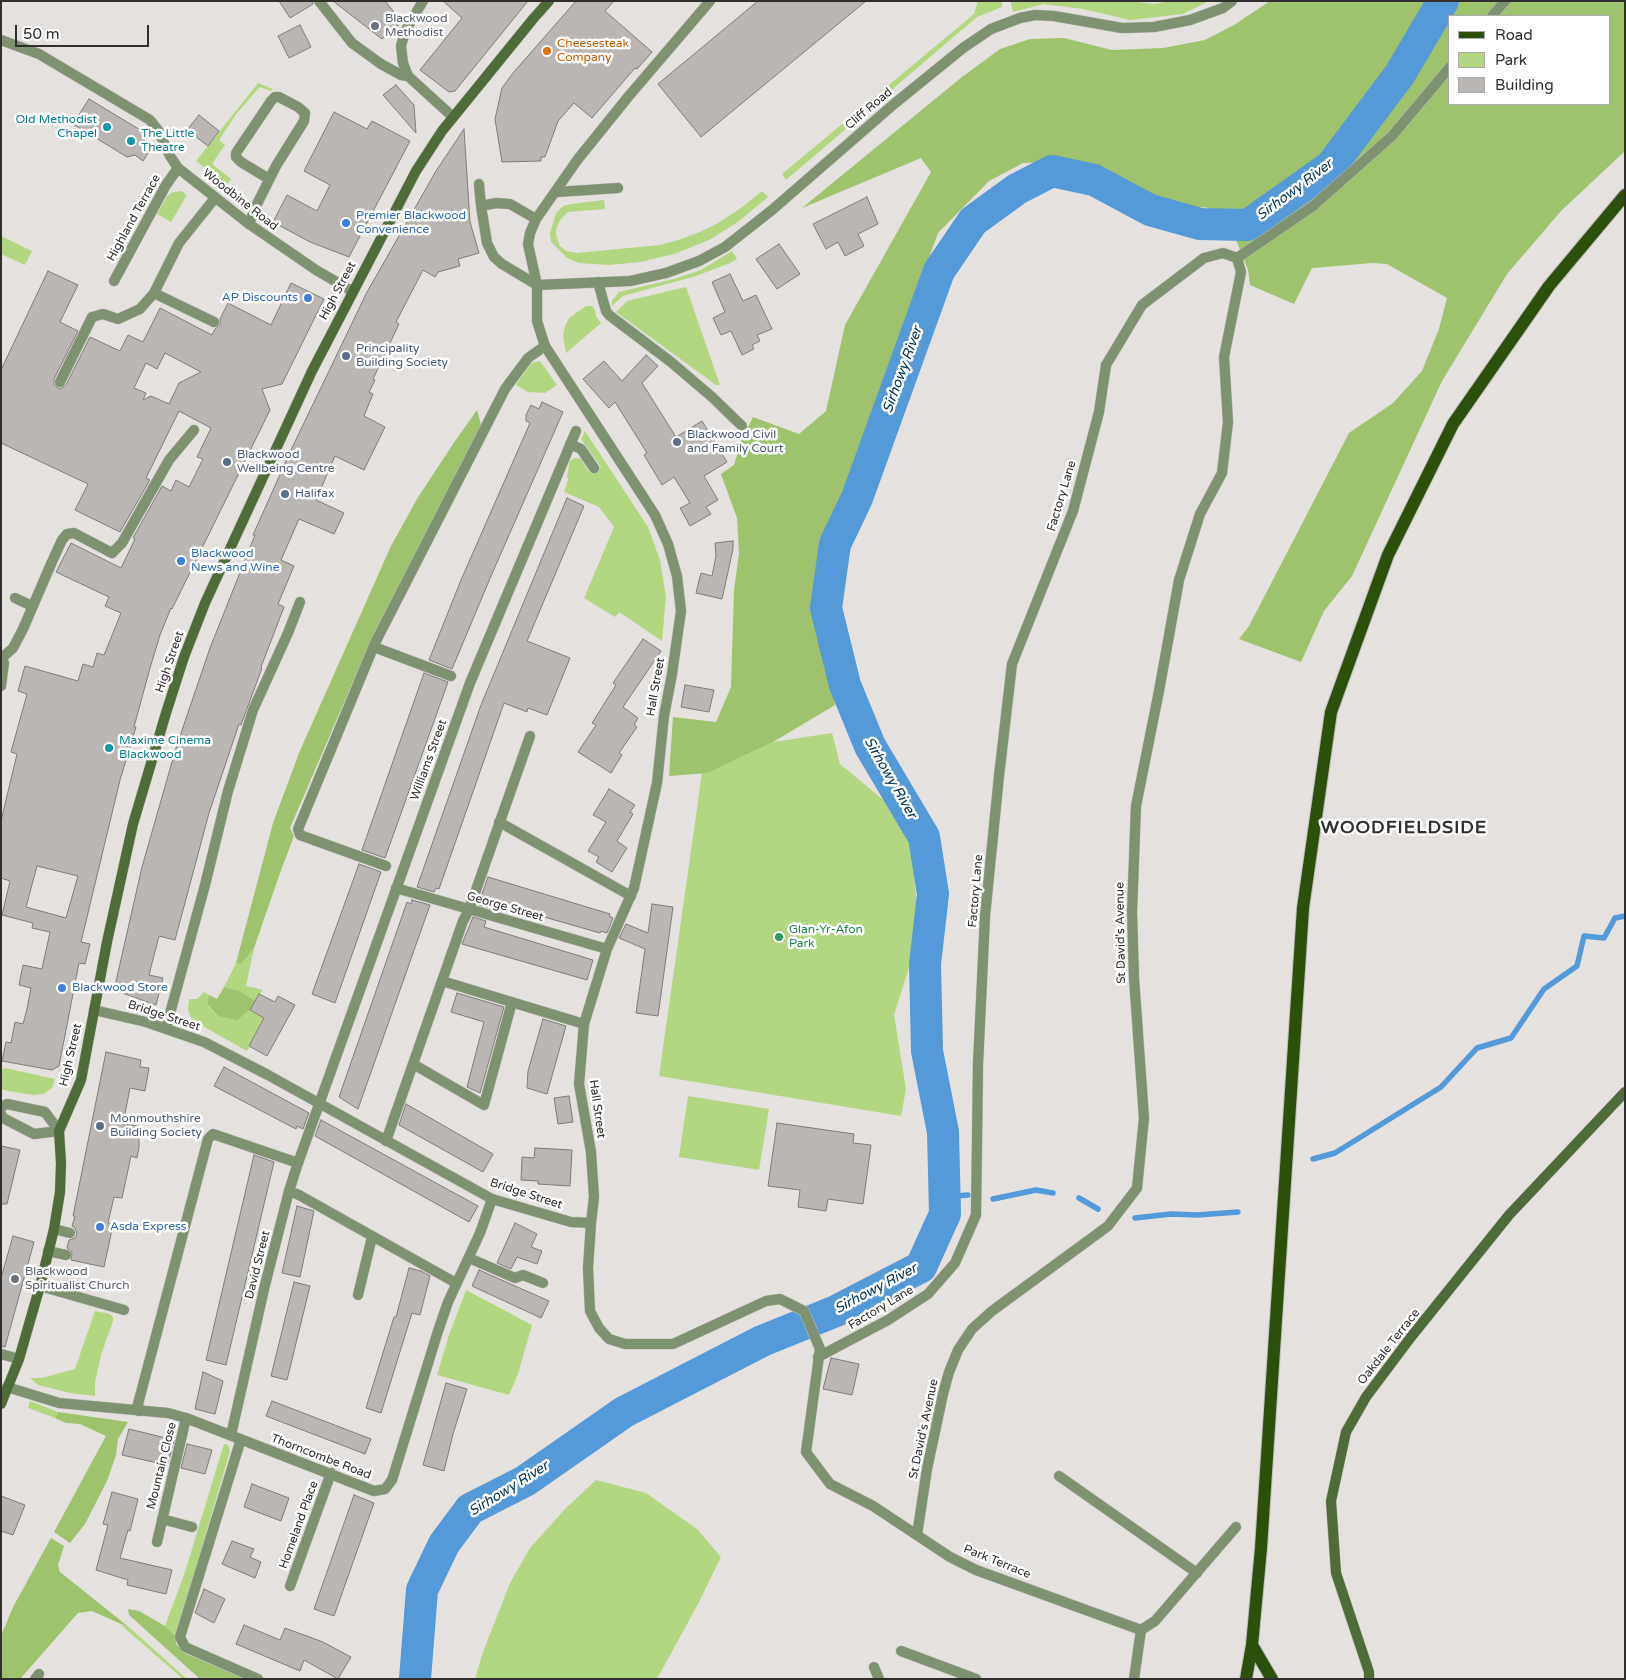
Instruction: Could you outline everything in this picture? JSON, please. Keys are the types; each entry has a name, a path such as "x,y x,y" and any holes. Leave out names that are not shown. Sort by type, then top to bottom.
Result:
{"main road":[{"name":"High Street","path":"1,1404 18,1359 40,1286 54,1229 60,1192 59,1131 81,1080 106,942 133,824 184,657 204,603 312,371 416,171 442,130 549,1"},
{"path":"1246,1679 1252,1645 1262,1548 1303,908 1331,712 1388,555 1452,424 1549,286 1625,195"},
{"name":"Oakdale Terrace","path":"1369,1679 1369,1672 1336,1573 1331,1501 1346,1432 1366,1397 1411,1337 1509,1215 1625,1092"},
{"path":"1252,1645 1272,1679"}],"street":[{"path":"319,1 352,43 381,64 401,75 408,76"},
{"path":"423,1 407,28 401,46 403,63 408,76 453,117"},
{"name":"Hall Street","path":"591,1223 594,1197 591,1152 579,1084 584,1024 607,949 634,888 657,783 664,716 681,611 677,576 668,544 655,515 545,346 537,321 537,285 528,244 536,219 578,159 710,1"},
{"name":"Cliff Road","path":"537,285 630,281 666,273 699,261 725,247 936,69 992,29 1020,18 1034,15 1054,16 1122,28 1154,28 1190,20 1223,8 1232,1"},
{"path":"1493,15 1505,1"},
{"name":"Woodbine Road","path":"1,40 39,54 150,120 158,130 178,168 249,224 316,270 352,291"},
{"path":"1237,258 1313,206 1392,136 1448,69"},
{"path":"249,224 269,179 304,121 305,113 298,106 279,97 275,97 271,101 236,152 236,157 241,162 269,179"},
{"name":"Highland Terrace","path":"114,281 166,186 178,168"},
{"path":"479,184 488,243 494,257 502,264 537,285"},
{"path":"556,192 618,188"},
{"path":"60,382 92,317 103,314 118,319 140,309 154,293 179,243 215,198"},
{"path":"481,206 496,203 510,204 536,219"},
{"name":"Factory Lane","path":"819,1353 888,1320 928,1294 955,1263 976,1215 978,1065 985,916 1012,664 1073,511 1099,412 1106,365 1142,305 1204,258 1223,253 1237,258"},
{"name":"St David's Avenue","path":"917,1535 927,1469 943,1394 958,1350 972,1329 992,1311 1108,1226 1137,1188 1144,1118 1134,978 1132,912 1136,806 1179,580 1200,514 1222,473 1228,422 1224,357 1241,272 1237,258"},
{"path":"598,282 606,311 609,315 712,396 742,426"},
{"path":"154,293 214,322"},
{"path":"386,866 300,835 298,829 374,647 505,389 528,358 545,346"},
{"path":"1,686 4,663 2,657 12,648 24,629 32,606 62,540 67,534 74,533 112,553 122,542 169,460 194,430"},
{"name":"Williams Street","path":"320,1104 470,683 576,431"},
{"path":"570,444 581,449 594,468"},
{"path":"15,598 32,606"},
{"path":"166,1028 236,764 253,710 300,602"},
{"path":"374,647 451,676"},
{"path":"386,1141 530,736"},
{"path":"499,822 631,896"},
{"name":"George Street","path":"396,888 607,949"},
{"path":"442,981 584,1024"},
{"path":"413,1064 484,1105 512,1002"},
{"name":"Bridge Street","path":"94,1010 166,1028 204,1042 492,1199 571,1222 591,1223"},
{"path":"1,1107 7,1104 45,1112 59,1131 34,1134 3,1118 1,1114"},
{"name":"David Street","path":"258,1679 185,1647 180,1637 236,1437 265,1285 289,1191 320,1104"},
{"path":"139,1411 138,1404 208,1139 213,1134 298,1163"},
{"path":"289,1191 300,1194 372,1237 456,1283"},
{"name":"Thorncombe Road","path":"7,1387 59,1403 168,1413 202,1422 374,1491 385,1489 392,1480 438,1331 456,1283 469,1258 492,1199"},
{"path":"591,1223 588,1268 590,1311 599,1328 609,1339 625,1344 673,1344 766,1300 780,1299 804,1310 819,1353"},
{"path":"54,1229 70,1233"},
{"path":"358,1295 372,1237"},
{"path":"48,1251 66,1255"},
{"path":"469,1258 515,1278 523,1275 543,1283"},
{"path":"40,1286 124,1310"},
{"name":"Park Terrace","path":"819,1353 806,1452 830,1484 873,1506 950,1557 976,1570 1141,1630"},
{"path":"1,1354 18,1359"},
{"name":"Mountain Close","path":"157,1542 186,1418"},
{"name":"Homeland Place","path":"290,1586 331,1473"},
{"path":"1059,1476 1197,1573"},
{"name":"Mountain Close","path":"162,1519 192,1527"},
{"path":"1134,1679 1141,1630 1155,1621 1236,1527"},
{"path":"901,1651 976,1679"},
{"path":"874,1667 879,1679"}],"green space":[{"path":"978,1 1002,1 1002,7 977,17 786,180 782,174 974,14"},
{"path":"1012,1 1129,1 1154,4 1170,1 1209,1 1183,14 1130,20 1083,9 1044,4 1013,12"},
{"path":"1270,1 1625,1 1625,151 1561,211 1507,274 1442,381 1352,576 1324,611 1301,662 1239,639 1249,626 1349,433 1393,403 1422,371 1439,329 1447,298 1387,264 1372,263 1312,268 1294,304 1250,285 1248,270 1237,242 1210,208 1159,203 1106,173 1067,161 1023,163 989,181 938,233 830,529 816,601 835,705 773,742 708,773 669,776 673,717 716,722 731,687 734,590 739,553 737,518 721,474 734,465 741,441 753,417 799,434 826,411 845,325 931,172 921,158 802,208 962,77 1000,49 1030,39 1064,38 1112,50 1163,48 1205,40 1234,25"},
{"path":"258,83 273,89 271,91 260,87 237,113 219,140 225,145 212,164 231,179 227,185 196,161"},
{"path":"181,191 187,195 171,222 157,214 167,196 173,192"},
{"path":"762,191 768,197 738,222 709,240 674,254 641,262 608,265 579,263 567,258 551,242 550,233 556,213 563,206 571,204 604,200 605,209 568,212 560,220 556,229 556,235 560,246 566,251 577,253 660,245 675,241 718,223"},
{"path":"1,236 32,251 25,265 1,254"},
{"path":"732,251 737,259 730,263 696,276 623,296 612,306 612,301 619,292 674,279 701,270"},
{"path":"686,287 720,385 716,385 616,312 627,301"},
{"path":"586,306 592,306 601,323 566,353 563,336 565,326 569,318"},
{"path":"540,361 557,385 545,393 528,392 516,385 531,363"},
{"path":"477,410 481,425 367,649 290,828 294,836 254,948 241,964 236,963 273,823 299,753 391,546 417,499"},
{"path":"585,431 648,527 660,560 666,597 662,641 619,612 615,617 584,598 614,527 599,507 564,492 568,480 570,461 575,458 581,459 590,473 601,467 581,439"},
{"path":"832,733 840,764 910,822 917,910 913,955 894,1015 906,1089 901,1116 659,1076 702,773 708,773 773,742"},
{"path":"254,948 246,986 263,990 255,1001 240,991 224,987 236,963 241,963"},
{"path":"224,987 240,991 255,1001 250,1010 237,1020 218,1016 207,1004 209,995 217,999"},
{"path":"204,992 209,995 207,1005 218,1016 237,1019 250,1010 264,1018 247,1051 192,1020 188,1010 189,999 197,999"},
{"path":"5,1068 55,1079 52,1088 44,1094 33,1095 8,1091 1,1089 1,1070"},
{"path":"688,1096 769,1109 759,1170 679,1157"},
{"path":"466,1290 532,1325 518,1374 509,1395 437,1375 449,1335"},
{"path":"95,1311 110,1314 113,1317 113,1321 101,1355 95,1383 95,1396 70,1393 38,1385 30,1378 42,1378 75,1369"},
{"path":"30,1401 58,1412 55,1418 28,1408"},
{"path":"58,1412 128,1422 118,1439 116,1455 107,1481 85,1524 70,1543 54,1532 106,1436 80,1424 66,1423 55,1418"},
{"path":"224,1444 228,1445 230,1451 176,1637 165,1626 185,1572"},
{"path":"596,1480 646,1493 697,1529 721,1557 657,1679 475,1679 483,1652 510,1583 530,1548 566,1508"},
{"path":"51,1538 64,1546 58,1565 60,1572 130,1628 92,1611 78,1613 20,1679 1,1679 1,1636 13,1607"},
{"path":"128,1609 139,1611 165,1626 176,1637 176,1644 184,1653 245,1679 200,1679 129,1615"},
{"path":"121,1625 130,1628 187,1679 183,1679"}],"building":[{"path":"279,1 312,1 313,4 290,18"},
{"path":"333,1 385,1 402,22 382,39"},
{"path":"443,1 528,1 455,91 449,92 420,70 462,18"},
{"path":"576,1 614,1 605,11 652,52 637,69 635,68 592,118 574,103 558,121 545,157 541,157 541,161 502,162 495,119 502,88"},
{"path":"758,1 866,1 701,137 658,84"},
{"path":"300,25 311,47 289,58 278,36"},
{"path":"396,85 414,105 416,133 383,95"},
{"name":"Old Methodist Chapel","path":"89,99 142,131 145,142 152,147 143,161 135,155 127,157 73,124"},
{"path":"334,112 367,129 372,121 410,141 349,257 310,242 273,222 287,195 317,211 330,185 304,171"},
{"path":"199,115 219,131 208,146 187,130"},
{"path":"464,129 470,222 479,253 458,259 460,266 438,272 435,277 423,270 396,322 399,324 373,379 375,380 369,392 373,394 364,416 385,427 364,470 335,456 316,500 344,513 334,534 299,519 281,560 294,566 278,604 284,607 241,725 239,724 209,813 175,940 159,936 149,975 163,978 156,1005 114,990 142,867 176,748 210,648 255,535 253,535 290,452 367,292 436,171"},
{"path":"867,197 878,224 858,234 864,246 845,256 838,242 826,249 813,224"},
{"path":"779,244 800,274 777,289 756,259"},
{"path":"48,271 78,285 60,322 78,331 54,379 54,385 60,389 66,385 90,337 120,351 128,335 143,342 160,308 212,335 220,325 220,319 228,303 271,325 291,283 324,299 282,384 262,389 270,410 171,608 160,635 120,780 81,942 90,944 85,964 79,963 59,1066 52,1070 2,1061 6,1042 11,1043 15,1022 23,1024 27,1009 31,988 19,985 23,965 42,969 50,932 32,928 33,923 2,915 10,881 1,878 1,821 17,754 11,752 27,694 18,691 25,666 78,681 83,664 93,667 97,653 104,655 121,613 105,606 109,597 56,572 71,543 121,568 135,539 133,538 162,486 171,491 176,480 189,487 203,459 197,457 211,428 179,411 146,478 150,480 120,532 75,510 88,484 1,443 1,370","holes":["165,353 201,372 179,383 169,404 151,396 143,400 146,393 134,388 146,363 157,369","37,866 78,876 66,918 26,907"]},
{"path":"730,274 743,301 756,295 772,329 757,335 760,341 752,345 754,349 742,355 731,331 721,335 713,318 725,312 712,282"},
{"path":"646,355 658,366 642,383 676,437 702,421 727,462 704,476 718,500 706,507 711,514 690,526 680,508 690,503 674,477 662,485 644,455 647,453 615,402 609,408 583,379 604,361 622,381"},
{"path":"542,402 563,412 452,669 429,660 461,580 530,423 526,421 526,415 531,405 539,409"},
{"path":"567,498 584,506 527,641 570,658 547,715 528,708 527,712 504,703 439,889 436,888 434,892 417,887 481,705"},
{"path":"733,541 722,599 696,593 701,573 712,576 716,556 715,543"},
{"path":"643,639 661,651 623,707 638,718 634,725 637,727 619,753 622,755 611,773 578,752 596,725 592,723 616,685 613,683"},
{"path":"424,673 448,682 385,858 362,850"},
{"path":"685,685 714,690 709,712 681,707"},
{"path":"609,789 635,805 630,812 633,814 617,841 627,848 612,872 596,862 599,857 588,851 606,822 593,815"},
{"path":"359,864 381,872 335,1003 312,994"},
{"path":"488,877 610,914 609,916 613,918 607,933 601,931 600,933 492,902 490,908 478,905"},
{"path":"412,900 430,905 358,1109 339,1097 407,902 411,904"},
{"path":"652,904 673,907 658,1016 636,1013 645,949 619,938 626,924 648,933"},
{"path":"473,917 486,921 484,927 593,960 587,980 462,944"},
{"path":"457,993 504,1007 480,1093 467,1087 484,1022 451,1012"},
{"path":"259,994 275,1002 278,996 295,1005 267,1056 249,1046 264,1018 250,1010"},
{"path":"543,1019 566,1026 547,1094 527,1088 528,1071"},
{"path":"106,1052 141,1060 140,1067 149,1068 145,1091 130,1088 123,1124 139,1126 139,1147 137,1158 131,1156 122,1198 114,1197 108,1223 113,1225 104,1267 71,1260 72,1252 67,1248 69,1240 75,1238 77,1234 72,1226 75,1216 73,1216"},
{"path":"224,1067 309,1113 303,1129 297,1126 296,1129 214,1086"},
{"path":"569,1096 573,1122 558,1124 554,1098"},
{"path":"406,1104 493,1154 483,1172 399,1125"},
{"path":"321,1120 478,1206 469,1222 315,1136"},
{"path":"777,1123 854,1134 853,1143 871,1145 863,1204 828,1199 826,1211 798,1207 800,1190 768,1186"},
{"path":"1,1146 20,1150 7,1204 1,1204"},
{"path":"535,1148 572,1150 570,1186 538,1184 538,1181 521,1180 522,1157 534,1158"},
{"path":"254,1155 274,1162 226,1365 206,1360"},
{"path":"297,1206 314,1211 300,1277 282,1273"},
{"path":"515,1223 537,1234 531,1247 542,1251 537,1264 517,1257 511,1269 497,1263"},
{"path":"13,1236 34,1242 5,1347 1,1346 1,1278"},
{"path":"409,1268 430,1276 420,1315 412,1313 381,1413 366,1408 394,1317 396,1317"},
{"path":"479,1270 549,1301 541,1318 472,1286"},
{"path":"294,1282 310,1286 287,1380 271,1376"},
{"path":"831,1358 859,1364 852,1395 823,1389"},
{"path":"203,1372 223,1381 215,1414 195,1409"},
{"path":"446,1383 467,1389 444,1471 423,1465"},
{"path":"272,1401 371,1439 365,1454 266,1416"},
{"path":"129,1429 174,1440 168,1464 122,1455"},
{"path":"187,1444 212,1450 205,1474 181,1468"},
{"path":"252,1484 289,1498 281,1521 244,1507"},
{"path":"112,1492 138,1499 130,1531 128,1530 120,1558 172,1570 166,1594 127,1585 128,1580 96,1570 108,1525 103,1524"},
{"path":"354,1495 374,1503 334,1616 314,1609"},
{"path":"1,1496 25,1505 13,1535 1,1531"},
{"path":"232,1541 254,1549 250,1557 261,1562 255,1578 222,1564"},
{"path":"204,1589 225,1599 214,1623 195,1613"},
{"path":"244,1625 280,1640 285,1628 323,1642 351,1657 338,1679 304,1660 300,1671 236,1644"}],"waterway":[{"name":"Sirhowy River","path":"415,1679 422,1590 444,1544 470,1509 525,1481 624,1412 762,1341 836,1311 921,1267 945,1214 943,1132 927,1051 925,964 933,894 924,837 870,746 845,685 826,608 835,544 857,498 939,271 973,221 1017,189 1052,171 1094,180 1150,210 1200,224 1248,225 1331,166 1400,74 1443,1"},
{"path":"1313,1159 1335,1153 1441,1087 1477,1048 1511,1038 1544,989 1577,966 1584,936 1604,938 1615,918 1625,916"},
{"path":"993,1199 1036,1190 1053,1193"},
{"path":"944,1197 968,1195"},
{"path":"1079,1198 1098,1209"},
{"path":"1135,1218 1171,1214 1197,1215 1238,1212"}],"place":[{"name":"Blackwood Methodist","path":"375,26"},
{"name":"Cheesesteak Company","path":"547,51"},
{"name":"Old Methodist Chapel","path":"107,127"},
{"name":"The Little Theatre","path":"131,141"},
{"name":"Premier Blackwood Convenience","path":"346,223"},
{"name":"AP Discounts","path":"308,298"},
{"name":"Principality Building Society","path":"346,356"},
{"name":"Blackwood Civil and Family Court","path":"677,442"},
{"name":"Blackwood Wellbeing Centre","path":"227,462"},
{"name":"Halifax","path":"285,494"},
{"name":"Blackwood News and Wine","path":"181,561"},
{"name":"Maxime Cinema Blackwood","path":"109,748"},
{"name":"Glan-Yr-Afon Park","path":"779,937"},
{"name":"Blackwood Store","path":"62,988"},
{"name":"Monmouthshire Building Society","path":"100,1126"},
{"name":"Asda Express","path":"100,1227"},
{"name":"Blackwood Spiritualist Church","path":"15,1279"}],"district":[{"name":"WOODFIELDSIDE","path":"1404,828"}]}
